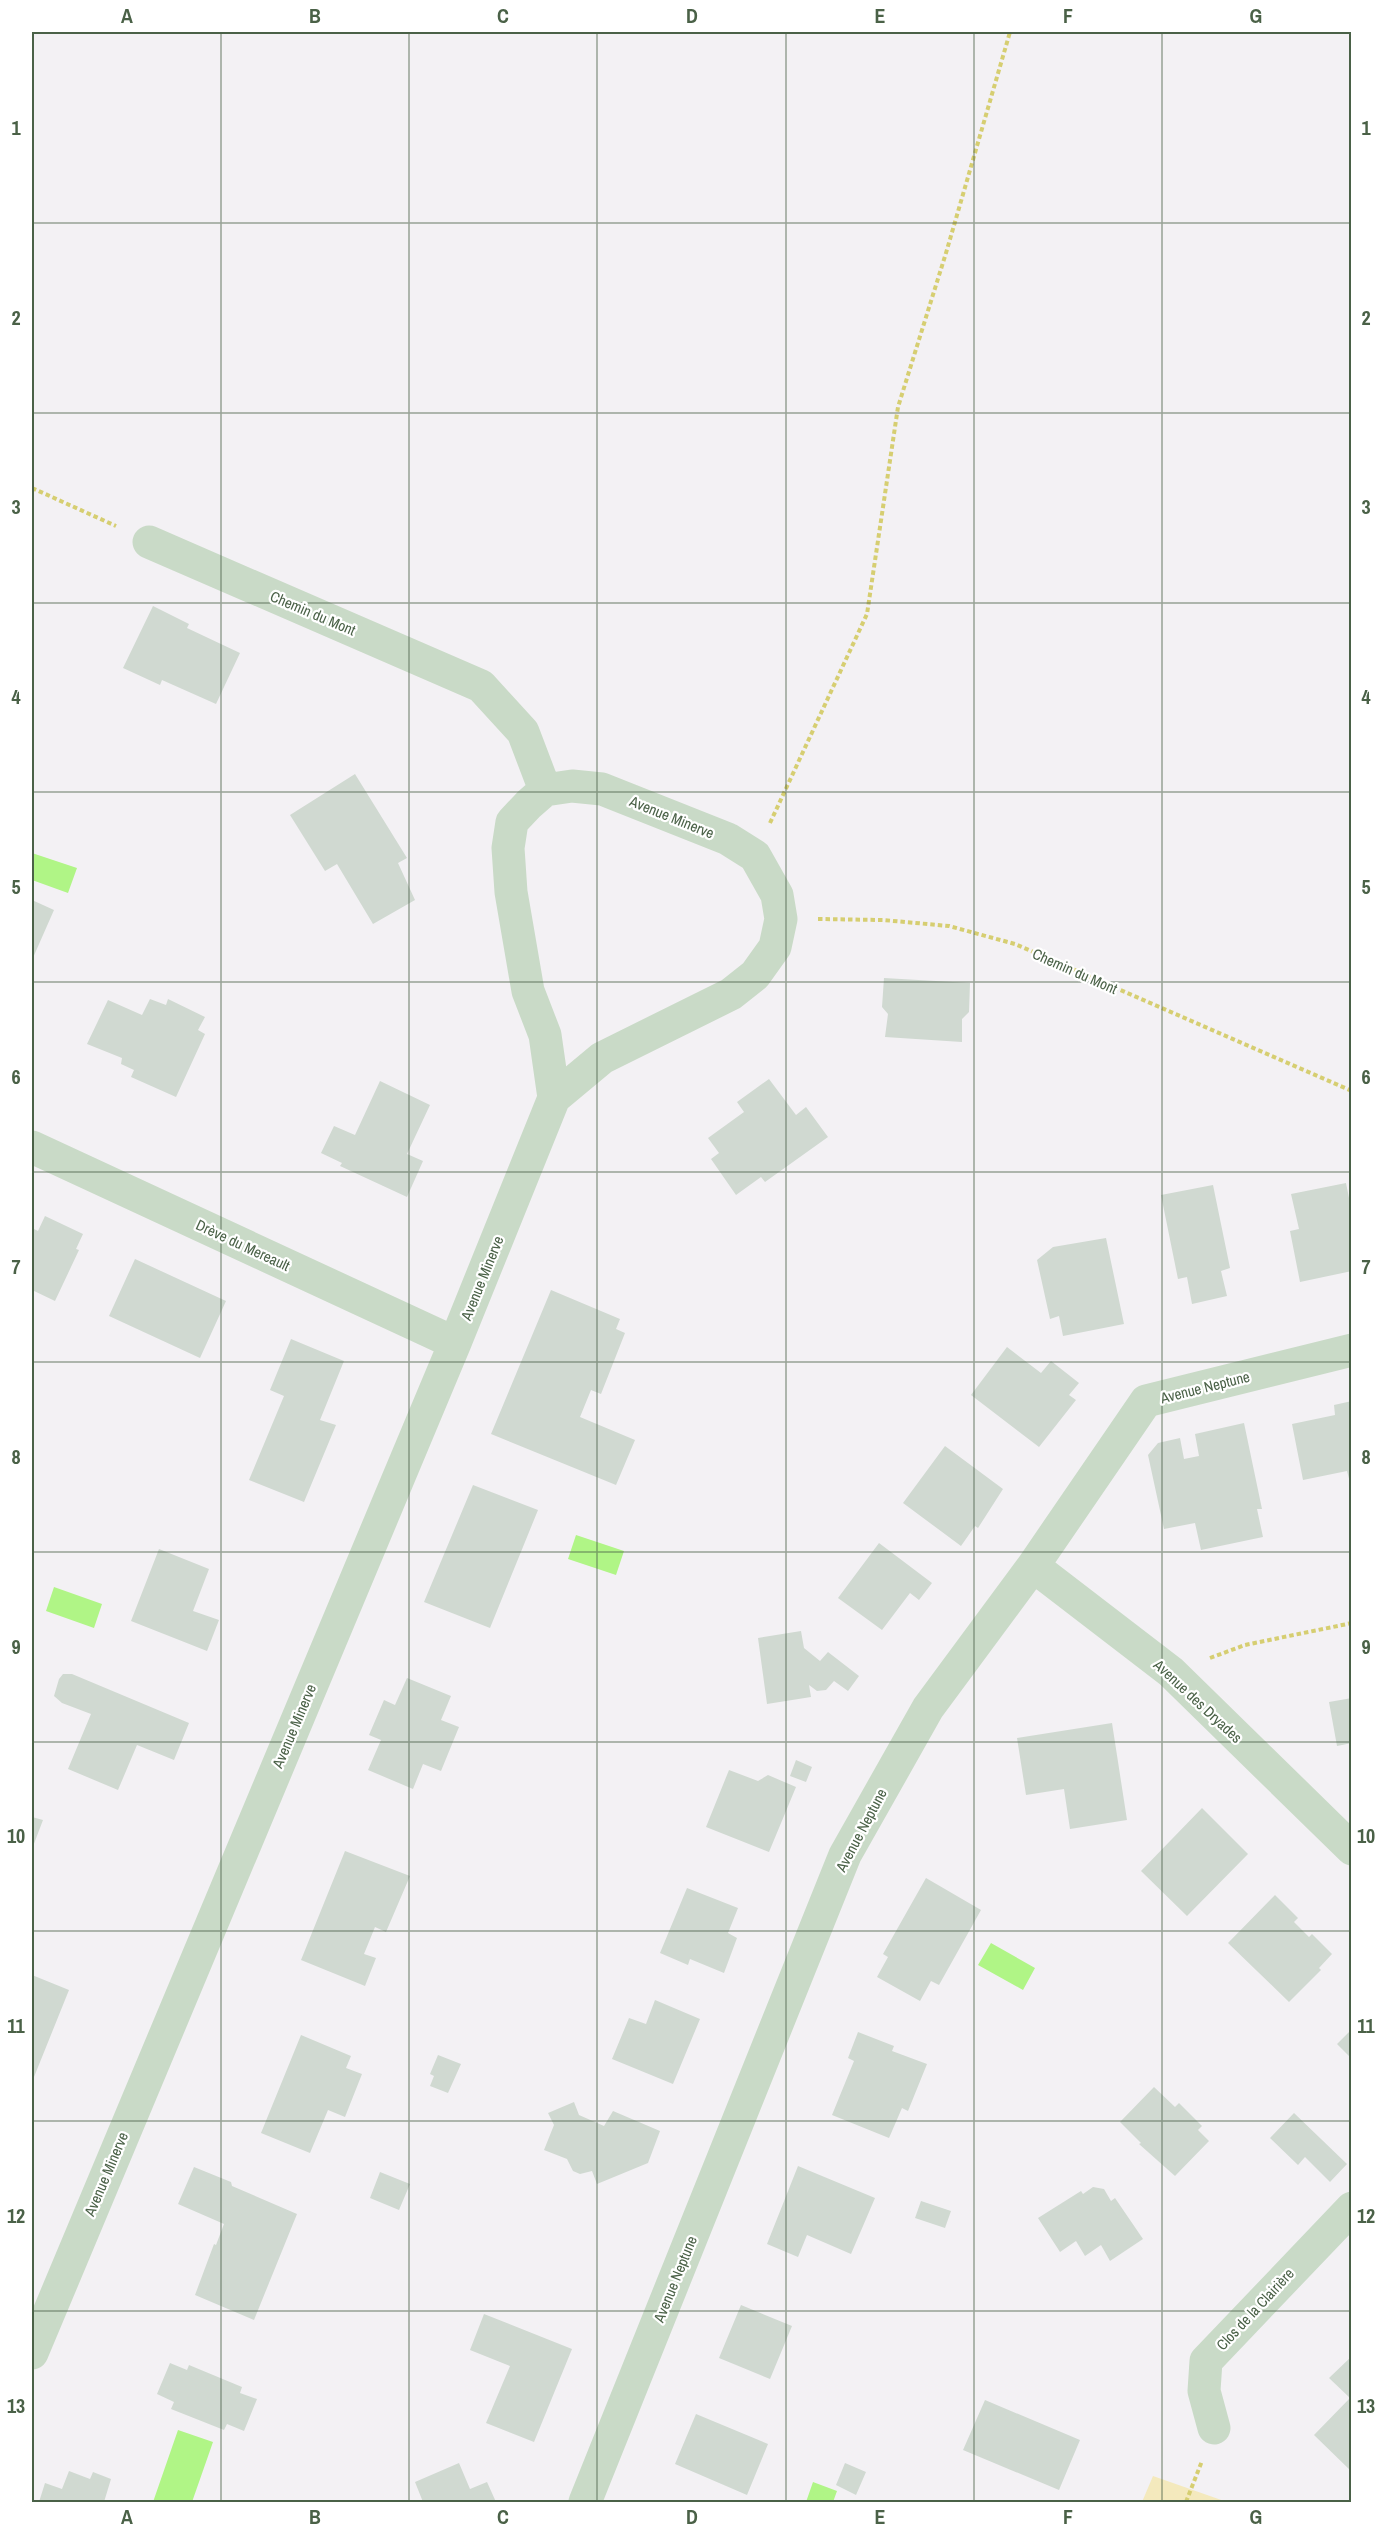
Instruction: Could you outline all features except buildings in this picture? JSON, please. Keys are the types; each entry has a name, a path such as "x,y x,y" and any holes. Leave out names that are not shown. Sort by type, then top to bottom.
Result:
{"street":[{"name":"Chemin du Mont","path":"149,542 481,686 523,732 545,790"},
{"name":"Avenue Minerve","path":"32,2353 455,1343 554,1098 602,1058 730,994 755,975 776,947 781,919 777,895 755,856 728,839 602,789 572,786 545,790"},
{"path":"545,790 512,822 508,848 511,892 528,991 545,1035 554,1098"},
{"name":"Drève du Mereault","path":"32,1147 455,1343"},
{"name":"Avenue Neptune","path":"585,2502 845,1855 928,1708 1033,1566 1146,1401 1352,1350"},
{"name":"Avenue des Dryades","path":"1033,1566 1172,1672 1352,1849"},
{"name":"Clos de la Clairière","path":"1214,2428 1204,2391 1206,2361 1352,2208"}],"path":[{"path":"755,856 867,614 898,407 946,253 1010,32"},
{"path":"32,488 149,542"},
{"name":"Chemin du Mont","path":"781,919 883,920 949,926 1014,944 1352,1091"},
{"path":"1172,1672 1245,1645 1352,1623"},
{"path":"1186,2502 1214,2428"}],"shaded area":[{"path":"32,853 77,868 68,893 32,880"},
{"path":"576,1535 624,1551 616,1575 568,1559"},
{"path":"54,1587 102,1604 94,1628 46,1611"},
{"path":"991,1943 1035,1968 1023,1990 978,1965"},
{"path":"178,2430 213,2442 192,2502 153,2502"},
{"path":"1153,2476 1227,2502 1142,2502"},
{"path":"813,2482 837,2491 833,2502 806,2502"}]}
